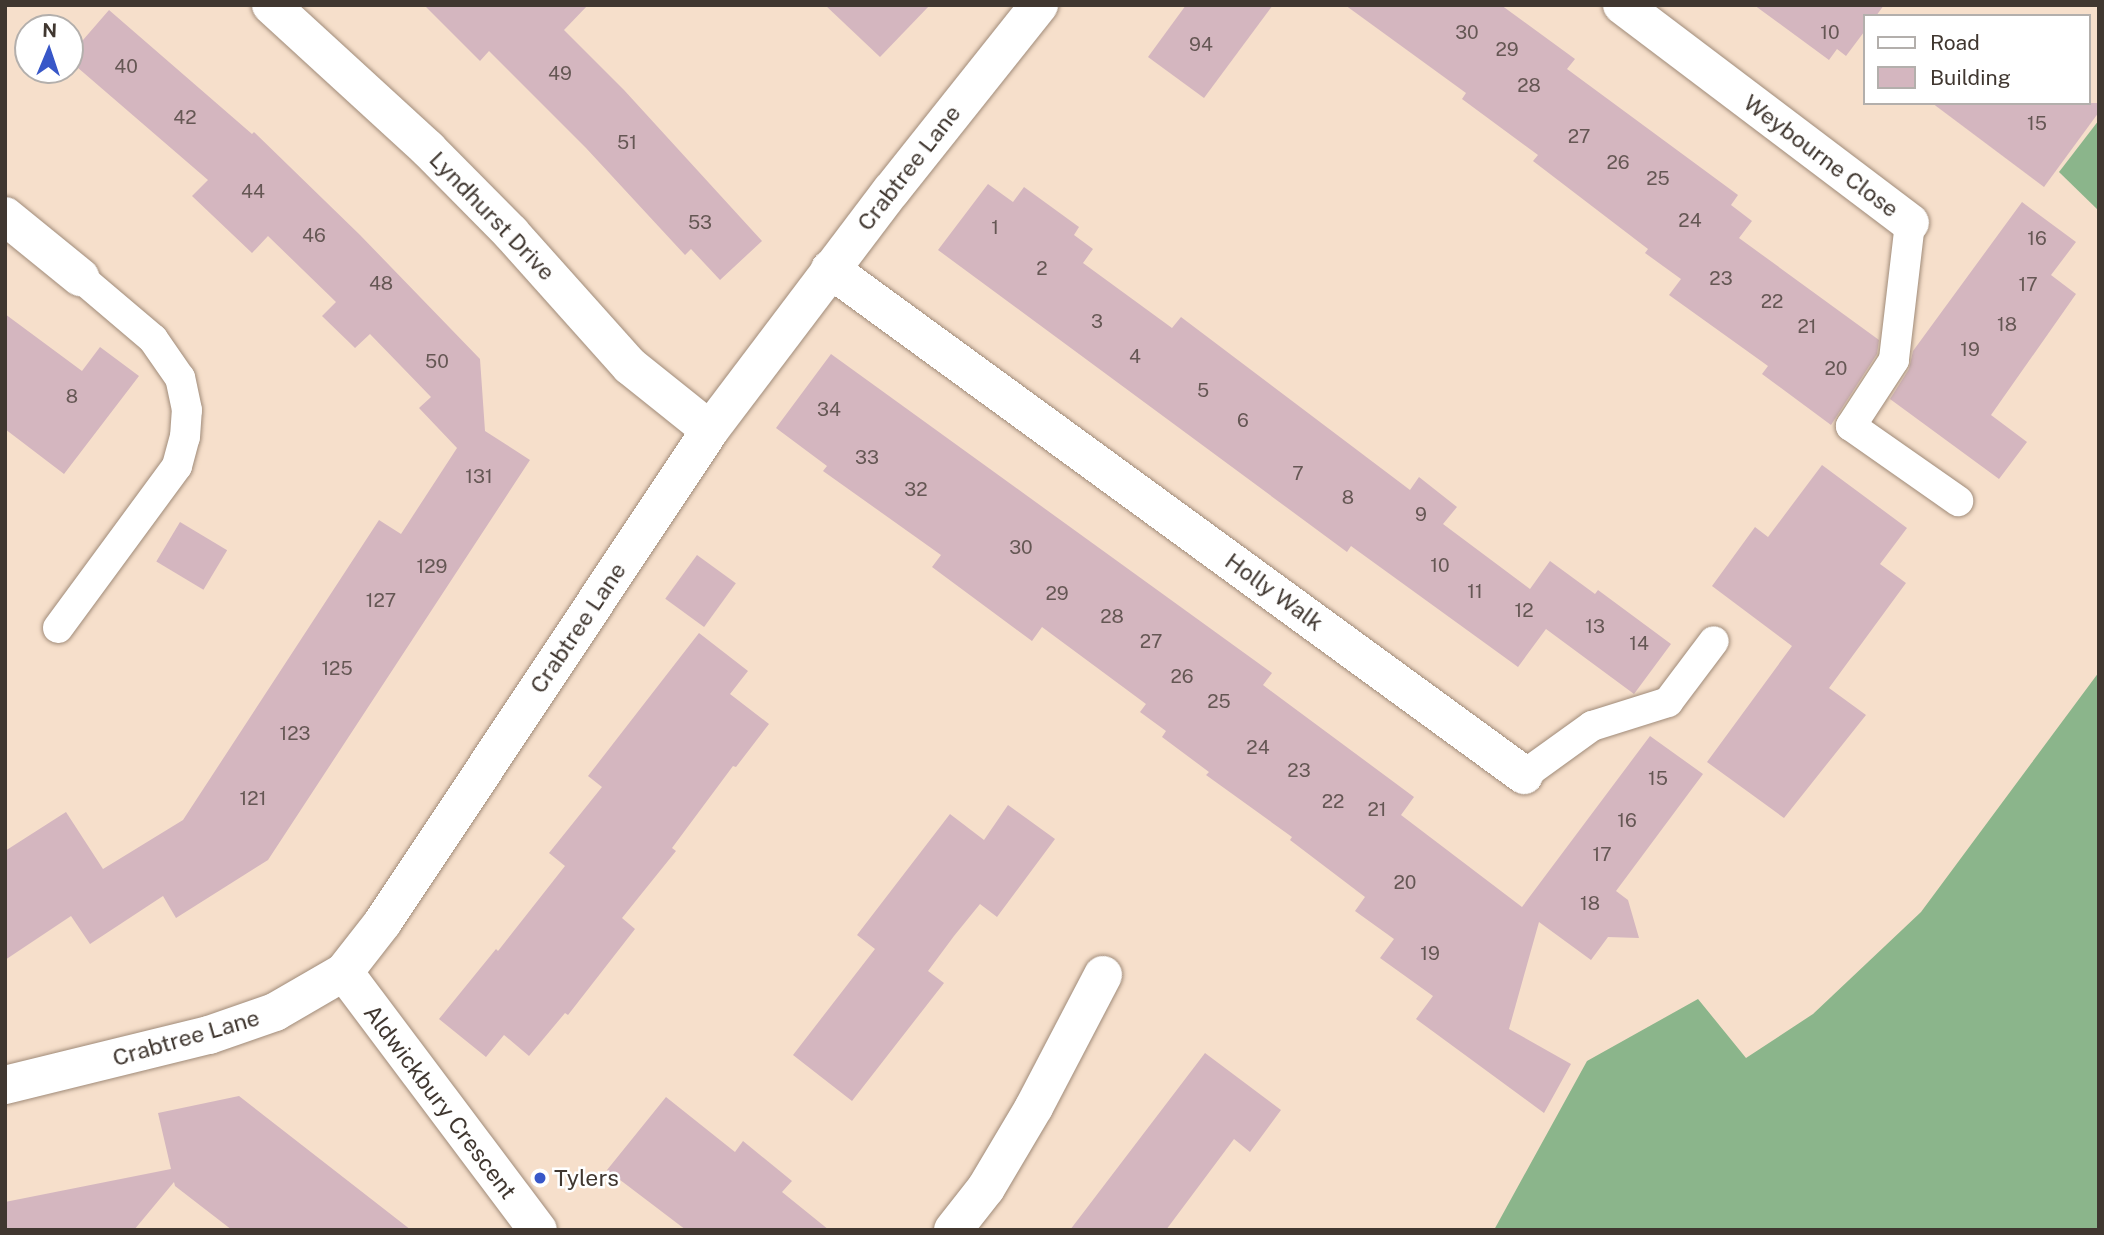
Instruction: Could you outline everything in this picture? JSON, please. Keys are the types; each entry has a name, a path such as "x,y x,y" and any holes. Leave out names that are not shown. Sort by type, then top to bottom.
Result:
{"street":[{"name":"Lyndhurst Drive","path":"271,5 428,149 511,233 630,366 710,430"},
{"name":"Crabtree Lane","path":"5,1085 209,1035 275,1012 344,972 390,911 710,430 830,269 1039,5"},
{"name":"Weybourne Close","path":"1622,5 1910,223"},
{"path":"5,216 80,277"},
{"name":"Holly Walk","path":"830,269 1524,775"},
{"name":"Aldwickbury Crescent","path":"344,972 538,1230"},
{"path":"953,1230 986,1188 1021,1130 1103,975"}],"lane":[{"name":"Weybourne Close","path":"1910,223 1894,360 1851,426 1958,501"},
{"path":"58,628 177,466 185,437 187,410 180,378 153,339 80,277"},
{"name":"Holly Walk","path":"1524,775 1592,726 1668,702 1714,641"}],"green space":[{"path":"2099,120 2099,211 2059,172"},
{"path":"2099,672 2099,1230 1494,1230 1587,1061 1698,999 1746,1058 1813,1014 1921,912"}],"building":[{"path":"424,5 588,5 564,30 624,90 762,241 720,280 691,249 685,255 586,148 489,51 480,61"},
{"path":"825,5 930,5 880,57"},
{"path":"1186,5 1273,5 1204,98 1148,57"},
{"path":"1345,5 1501,5 1575,59 1567,69 1738,195 1731,205 1752,221 1739,238 1879,340 1877,354 1831,425 1762,374 1768,366 1669,295 1681,279 1645,253 1648,249 1533,161 1538,155 1462,99 1466,93"},
{"path":"1754,5 1884,5 1877,14 1862,14 1862,35 1846,56 1837,49 1829,60"},
{"path":"109,10 252,134 254,132 360,235 480,359 485,431 530,460 268,860 176,918 163,896 90,944 71,916 5,960 5,851 66,812 103,869 183,820 379,520 401,534 457,448 419,408 431,397 370,334 355,348 322,316 336,302 268,236 252,253 192,196 208,180 84,73 84,39"},
{"path":"2099,103 2099,112 2044,187 1935,105"},
{"path":"988,184 1013,202 1024,187 1079,227 1074,235 1093,249 1083,263 1172,328 1181,317 1410,490 1419,477 1457,507 1443,524 1530,589 1550,561 1595,594 1598,590 1671,644 1634,694 1546,629 1518,667 1351,546 1347,552 938,250"},
{"path":"2022,202 2076,242 2051,275 2076,294 1991,415 2027,442 1999,479 1890,399 1909,369 1913,351"},
{"path":"5,314 82,371 100,347 139,376 64,474 5,429"},
{"path":"831,354 1272,673 1263,685 1414,797 1401,815 1522,907 1650,736 1703,774 1616,891 1628,900 1639,938 1608,937 1591,960 1539,922 1509,1029 1571,1064 1544,1113 1416,1019 1433,996 1380,958 1394,939 1355,911 1365,897 1290,840 1292,837 1206,775 1209,772 1162,737 1166,731 1140,712 1146,704 1042,627 1032,641 932,567 941,555 823,471 827,466 776,428"},
{"path":"1822,465 1907,528 1880,564 1906,583 1829,688 1866,715 1784,818 1707,762 1792,646 1712,586 1755,527 1768,537"},
{"path":"180,522 227,550 203,590 156,561"},
{"path":"697,555 736,583 704,627 665,599"},
{"path":"699,633 748,671 730,694 769,724 736,767 733,766 672,848 676,851 622,918 635,929 568,1015 565,1013 529,1056 504,1035 486,1057 439,1019 496,949 498,951 565,866 549,853 602,787 588,776"},
{"path":"1008,805 1055,839 997,917 980,904 954,936 928,971 944,983 852,1101 793,1055 875,949 857,935 950,814 984,840"},
{"path":"1205,1053 1281,1110 1250,1152 1234,1139 1166,1230 1070,1230"},
{"path":"239,1096 411,1230 232,1230 175,1186 174,1182 134,1230 5,1230 5,1202 171,1169 158,1113"},
{"path":"666,1097 735,1152 743,1141 792,1181 782,1192 829,1230 686,1230 607,1170"}],"place":[{"name":"Tylers","path":"540,1178"}]}
